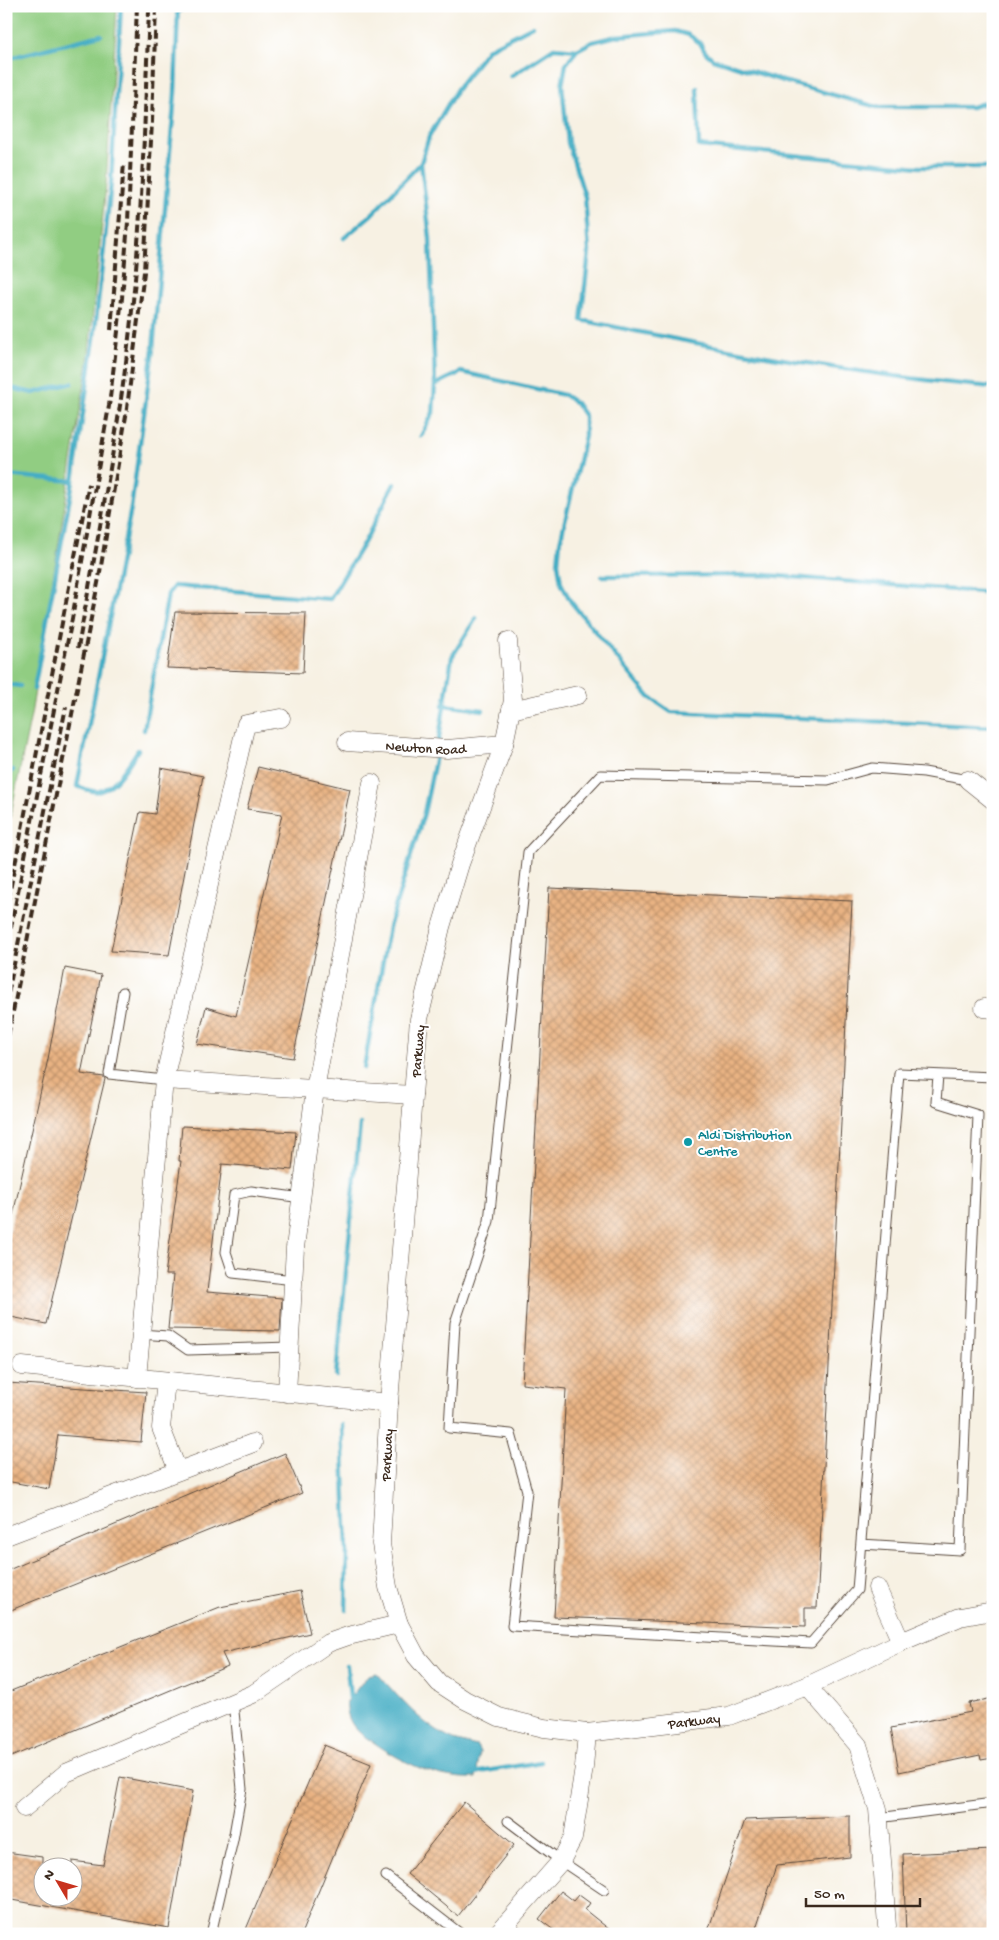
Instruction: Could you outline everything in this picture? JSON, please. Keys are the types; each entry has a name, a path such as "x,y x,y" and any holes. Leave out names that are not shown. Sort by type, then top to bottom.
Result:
{"street":[{"name":"Parkway","path":"508,641 513,685 512,710 504,744 460,864 441,926 419,1019 389,1403 381,1544 388,1586 399,1624 416,1656 440,1683 465,1700 499,1718 544,1728 587,1734 728,1716 807,1686 960,1617 993,1611"},
{"path":"512,710 578,695"},
{"path":"137,1378 164,1080 246,724 281,718"},
{"name":"Newton Road","path":"348,742 447,749 504,744"},
{"path":"968,780 993,800"},
{"path":"287,1393 295,1248 315,1089 372,784"},
{"path":"164,1080 413,1095"},
{"path":"22,1366 389,1403"},
{"path":"166,1381 161,1428 178,1471"},
{"path":"6,1536 253,1443"},
{"path":"877,1588 901,1642"},
{"path":"24,1808 66,1773 253,1694 328,1643 348,1636 399,1624"},
{"path":"807,1686 858,1745 876,1802 887,1930"},
{"path":"508,1930 560,1861 573,1838 587,1734"}],"lane":[{"path":"968,780 924,772 872,768 828,780 600,776 528,852 489,1221 455,1323 449,1428 511,1434 527,1491 512,1626 811,1643 858,1590 898,1074 993,1077"},
{"path":"123,992 109,1074 164,1080"},
{"path":"861,1544 960,1550 978,1115 936,1102 938,1075"},
{"path":"294,1280 233,1273 226,1252 234,1195 251,1191 302,1198"},
{"path":"140,1334 168,1336 188,1350 290,1347"},
{"path":"211,1934 233,1840 242,1789 233,1702"},
{"path":"878,1818 993,1803"},
{"path":"508,1821 560,1861 604,1890"},
{"path":"386,1876 461,1934"}],"green space":[{"path":"6,6 117,6 106,185 88,361 31,715 6,838"}],"water":[{"path":"377,1673 412,1711 432,1727 454,1740 477,1746 480,1752 476,1778 448,1776 422,1769 384,1750 356,1729 348,1716 346,1703 368,1675"}],"building":[{"path":"175,612 306,613 303,673 167,668"},
{"path":"258,767 350,789 293,1058 197,1044 206,1007 236,1016 282,814 247,809"},
{"path":"161,768 203,776 169,955 111,951 140,812 155,814"},
{"name":"Aldi Distribution Centre","path":"549,888 852,901 817,1608 805,1608 805,1627 554,1617 566,1389 522,1384"},
{"path":"65,968 101,975 81,1074 104,1077 105,1079 46,1324 6,1316 6,1246 48,1059"},
{"path":"182,1126 296,1132 292,1170 222,1164 207,1292 282,1298 280,1331 168,1329 173,1275 165,1275 181,1161 179,1161"},
{"path":"7,1383 146,1392 141,1442 58,1435 49,1489 6,1481"},
{"path":"285,1453 302,1493 6,1612 6,1571"},
{"path":"300,1591 310,1633 222,1653 228,1666 6,1759 6,1693 220,1607"},
{"path":"993,1698 993,1758 981,1760 980,1755 899,1772 891,1728 971,1712 969,1703"},
{"path":"324,1745 371,1764 301,1934 244,1934"},
{"path":"120,1777 193,1791 169,1928 57,1908 82,1908 82,1862 103,1865"},
{"path":"464,1802 514,1845 458,1916 407,1874"},
{"path":"850,1816 850,1857 777,1865 754,1934 707,1934 745,1820"},
{"path":"993,1850 993,1934 906,1934 903,1854"},
{"path":"6,1852 42,1857 32,1858 32,1904 6,1899"},
{"path":"561,1891 574,1901 579,1895 590,1903 585,1910 615,1934 559,1934 539,1919"}],"waterway":[{"path":"34,689 73,481 94,339 111,183 121,6"},
{"path":"138,750 122,774 106,789 94,791 77,786 131,508 153,349 175,93 178,6"},
{"path":"177,14 184,6"},
{"path":"435,385 430,238 421,163 429,137 457,89 488,49 533,26"},
{"path":"993,100 972,107 877,107 713,59 705,52 700,43 689,35 675,31 617,36 592,42 577,50 566,64 562,85 568,143 585,197 589,252 581,320 683,341 837,368 993,387"},
{"path":"6,59 101,35"},
{"path":"511,76 554,48 577,50"},
{"path":"697,88 699,146 919,167 993,167"},
{"path":"344,238 371,215 421,163"},
{"path":"421,436 433,413 435,385 461,372 564,395 576,403 585,416 585,436 560,542 558,563 561,583 571,602 649,697 671,712 993,727"},
{"path":"6,387 33,393 72,383"},
{"path":"6,475 73,481"},
{"path":"144,730 168,594 174,586 330,599 365,541 394,484"},
{"path":"602,576 766,575 993,593"},
{"path":"438,744 452,657 476,618"},
{"path":"6,684 20,686"},
{"path":"443,705 483,710"},
{"path":"364,1068 389,927 424,813 437,751"},
{"path":"6,775 13,770"},
{"path":"336,1376 360,1124"},
{"path":"342,1425 347,1550 346,1610"},
{"path":"347,1666 350,1698 352,1701"},
{"path":"474,1773 541,1762"}],"railway":[{"path":"6,952 72,619 109,406 122,298 128,222 137,6"},
{"path":"6,1047 99,578 126,416 144,272 156,6"},
{"path":"78,648 124,380 140,220 149,11"},
{"path":"111,330 124,163"},
{"path":"6,911 89,484"},
{"path":"6,1004 66,707"}],"place":[{"name":"Aldi Distribution Centre","path":"688,1142"}]}
